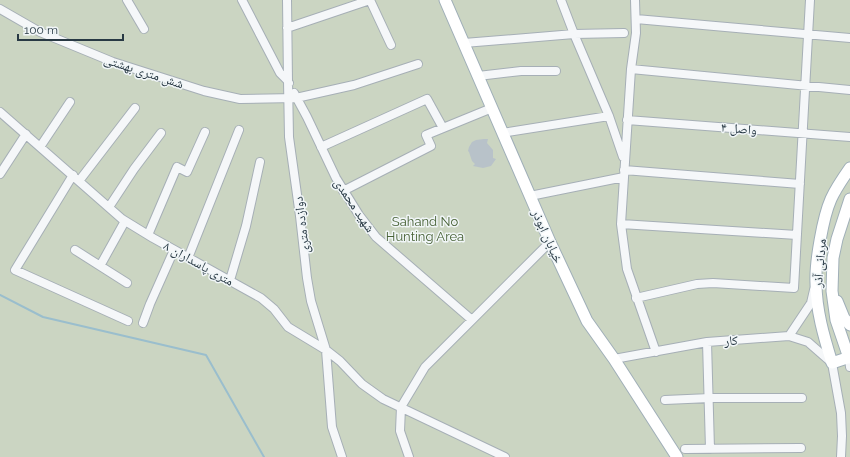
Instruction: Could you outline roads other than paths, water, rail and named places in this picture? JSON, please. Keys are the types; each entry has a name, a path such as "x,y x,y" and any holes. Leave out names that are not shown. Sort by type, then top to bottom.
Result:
{"main road":[{"name":"خیابان ابوذر","path":"445,0 550,242 587,321 681,453"},
{"name":"مردانی آذر","path":"832,363 818,307 816,282 822,228 831,200 850,168"},
{"name":"مردانی آذر","path":"850,199 837,239 833,258 832,291 836,320 847,344 850,361"},
{"path":"832,291 844,318 850,325"},
{"path":"828,350 847,344"},
{"path":"832,363 850,361"}],"street":[{"path":"242,0 280,73 288,81"},
{"name":"دوازده متری","path":"287,0 287,98 289,137 307,278 311,300 326,350 332,427 342,457"},
{"path":"287,28 370,0 390,45"},
{"path":"561,0 574,34 610,116 624,170"},
{"path":"635,0 636,33 631,69 621,224 627,269 656,352"},
{"path":"636,298 697,284 713,282 794,288 810,0"},
{"path":"129,1 144,30"},
{"name":"شش متری بهشتی","path":"0,9 40,32 113,62 204,91 240,99 296,98 354,84 418,64"},
{"path":"636,19 850,38"},
{"path":"464,43 574,34 624,33"},
{"path":"631,69 850,90"},
{"path":"478,76 521,71 556,71"},
{"name":"شهید محمدی","path":"288,81 343,191 359,215 376,237 472,320"},
{"path":"321,147 427,99 443,128"},
{"path":"40,147 70,102"},
{"path":"128,321 15,270 76,178 135,108"},
{"path":"343,191 431,146 426,135 492,108"},
{"name":"۸ متری پاسداران","path":"0,112 125,221 261,298 274,309 288,327 326,350 340,361 362,384 384,399 505,457"},
{"path":"502,133 610,116"},
{"name":"واصل ۴","path":"628,120 850,137"},
{"path":"188,258 239,130"},
{"path":"148,235 177,167 187,172 205,132"},
{"path":"109,207 134,169 162,133"},
{"path":"0,174 26,134"},
{"path":"230,280 242,239 260,162"},
{"path":"530,196 624,170 800,184"},
{"path":"100,266 125,221"},
{"path":"621,224 797,235"},
{"path":"409,457 400,431 401,407 425,367 550,242"},
{"path":"75,250 127,283"},
{"path":"143,323 174,250"},
{"path":"816,282 811,303 789,336 808,342 832,363 841,413 841,457"},
{"name":"کار","path":"614,359 707,342 789,336"},
{"path":"707,342 710,398 710,449"},
{"path":"665,400 710,398 802,398"},
{"path":"681,453 710,449 801,448"}],"waterway":[{"path":"0,295 43,317 206,355 264,457"}],"park label":[{"name":"Sahand No Hunting Area","path":"425,228"}]}
